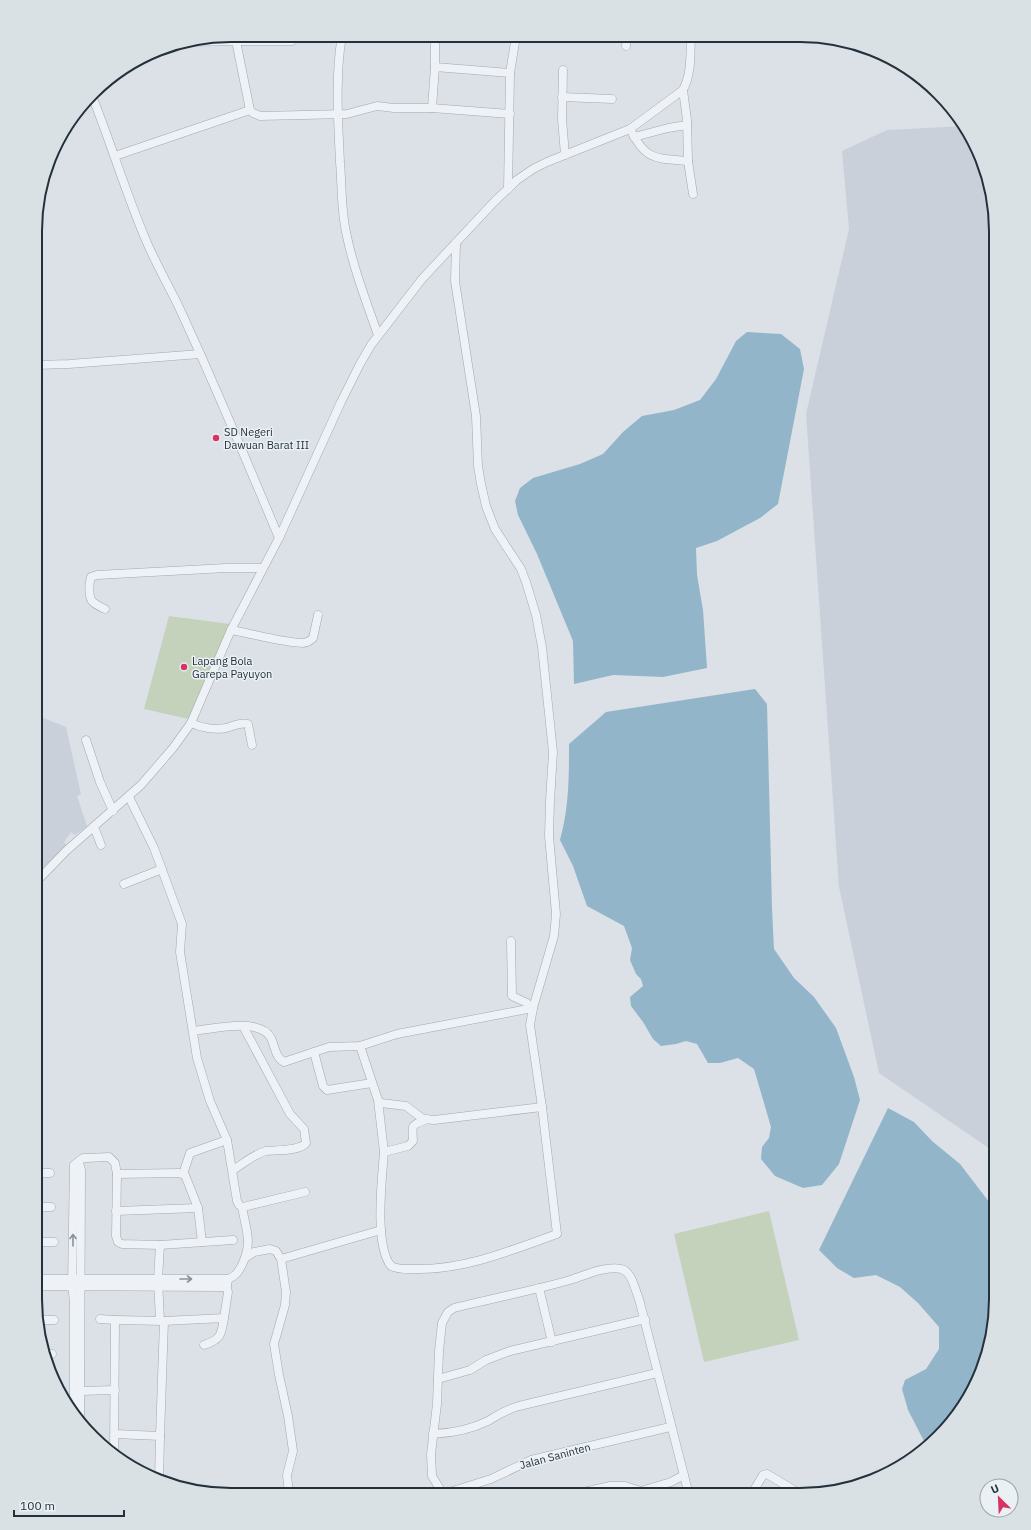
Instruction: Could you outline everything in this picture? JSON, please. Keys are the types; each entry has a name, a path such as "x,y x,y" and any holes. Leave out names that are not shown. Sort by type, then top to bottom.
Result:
{"street":[{"path":"236,42 250,110 260,116 337,115 357,112 373,106 432,108 510,114"},
{"path":"341,42 339,51 337,115 342,198 346,230 359,282 378,336"},
{"path":"432,108 435,42"},
{"path":"508,189 510,73 515,42"},
{"path":"626,42 626,46"},
{"path":"42,876 93,827 129,797 173,748 191,723 231,630 279,538 347,389 366,354 378,336 422,279 517,180 533,169 630,128 683,90 690,67 691,42"},
{"path":"435,67 510,73"},
{"path":"563,70 562,97 565,155"},
{"path":"683,90 687,125 688,161 693,194"},
{"path":"562,97 612,100"},
{"path":"94,101 115,156 133,210 147,244 200,354 252,472 279,538"},
{"path":"115,156 250,110"},
{"path":"634,137 668,128 687,125"},
{"path":"630,128 639,145 652,156 663,159 688,161"},
{"path":"360,1046 378,1100 384,1152 381,1230 389,1263 392,1266 400,1269 428,1269 468,1263 499,1255 557,1234 542,1107 530,1025 532,1008 554,936 556,924 555,894 549,836 554,752 542,647 534,608 520,569 495,529 486,506 481,484 478,466 476,416 455,281 456,243"},
{"path":"42,365 200,354"},
{"path":"104,609 92,602 91,598 91,577 97,575 226,568 262,568"},
{"path":"231,630 303,643 311,641 313,638 318,615"},
{"path":"191,723 201,727 224,728 244,723 248,724 252,745"},
{"path":"86,740 100,782 113,811"},
{"path":"42,1285 76,1283 227,1283 235,1276 249,1247 242,1207 236,1198 233,1170 227,1140 210,1101 200,1071 180,952 182,924 154,848 129,797"},
{"path":"93,827 97,832 101,845"},
{"path":"124,884 162,869"},
{"path":"511,941 512,996 527,1003 532,1008"},
{"path":"194,1031 253,1026 265,1031 270,1036 278,1057 284,1062 329,1047 360,1046 397,1034 532,1008"},
{"path":"233,1170 257,1155 265,1152 303,1146 306,1143 304,1129 290,1114 243,1026"},
{"path":"314,1052 323,1086 327,1090 372,1084"},
{"path":"378,1100 381,1103 406,1106 423,1119 434,1120 542,1107"},
{"path":"384,1152 408,1146 413,1141 413,1125 427,1119"},
{"path":"202,1242 198,1208 183,1174 190,1153 227,1140"},
{"path":"74,1405 77,1301 72,1170 74,1165 83,1158 109,1157 113,1159 117,1174 116,1236 118,1242 122,1244 160,1245 233,1240"},
{"path":"42,1173 50,1173"},
{"path":"117,1174 183,1174"},
{"path":"242,1207 305,1192"},
{"path":"42,1207 51,1207"},
{"path":"116,1211 198,1208"},
{"path":"281,1259 381,1230"},
{"path":"42,1242 54,1242"},
{"path":"159,1474 162,1321 158,1283 160,1245"},
{"path":"245,1258 254,1252 270,1249 276,1251 281,1259 286,1292 285,1305 274,1344 293,1451 287,1475 288,1488"},
{"path":"439,1488 432,1476 431,1454 442,1324 448,1312 454,1308 539,1288 605,1270 622,1269 631,1279 645,1319 670,1427 687,1488"},
{"path":"42,1280 76,1283"},
{"path":"204,1345 219,1338 222,1332 228,1297 227,1283"},
{"path":"539,1288 552,1342"},
{"path":"100,1319 162,1321 224,1318"},
{"path":"438,1378 470,1370 496,1356 645,1319"},
{"path":"44,1320 54,1320"},
{"path":"114,1448 115,1320"},
{"path":"77,1342 80,1413"},
{"path":"433,1434 458,1430 479,1424 503,1411 519,1406 657,1373"},
{"path":"80,1391 115,1390"},
{"name":"Jalan Saninten","path":"462,1488 491,1479 531,1460 670,1427"},
{"path":"115,1434 160,1436"},
{"path":"755,1488 763,1475 767,1474 790,1488"},
{"path":"651,1488 684,1476"},
{"path":"601,1488 610,1486 625,1486 631,1488"}],"shaded area":[{"path":"957,126 975,159 983,182 989,219 989,1148 879,1073 839,887 806,414 849,229 842,151 887,130"},
{"path":"42,717 66,727 81,794 77,796 87,826 75,835 71,832 64,842 67,846 42,871"}],"green space":[{"name":"Lapang Bola Garepa Payuyon","path":"169,616 230,624 193,720 144,709"},
{"path":"769,1211 799,1340 704,1362 674,1234"}],"water":[{"path":"747,332 781,334 800,349 804,369 778,504 760,518 717,541 696,548 697,575 703,610 707,668 663,677 613,675 574,684 573,641 537,554 518,515 515,501 520,488 533,478 580,464 603,454 623,432 642,416 674,410 700,400 716,379 736,341"},
{"path":"755,689 767,704 774,949 794,978 814,997 836,1028 854,1077 860,1100 839,1164 822,1185 803,1188 775,1176 761,1159 762,1147 769,1138 771,1127 754,1069 738,1058 720,1063 708,1063 697,1044 686,1041 661,1046 653,1039 631,1006 630,997 643,986 641,979 636,974 630,960 632,948 624,926 587,906 573,866 560,840 567,804 569,744 606,712"},
{"path":"888,1108 914,1122 932,1141 960,1164 989,1202 989,1311 983,1348 975,1371 964,1393 950,1414 934,1433 924,1441 908,1410 902,1389 905,1380 926,1369 939,1349 939,1327 918,1303 900,1287 876,1275 854,1278 837,1268 819,1250"}],"place":[{"name":"SD Negeri Dawuan Barat III","path":"216,438"},
{"name":"Lapang Bola Garepa Payuyon","path":"184,667"}]}
